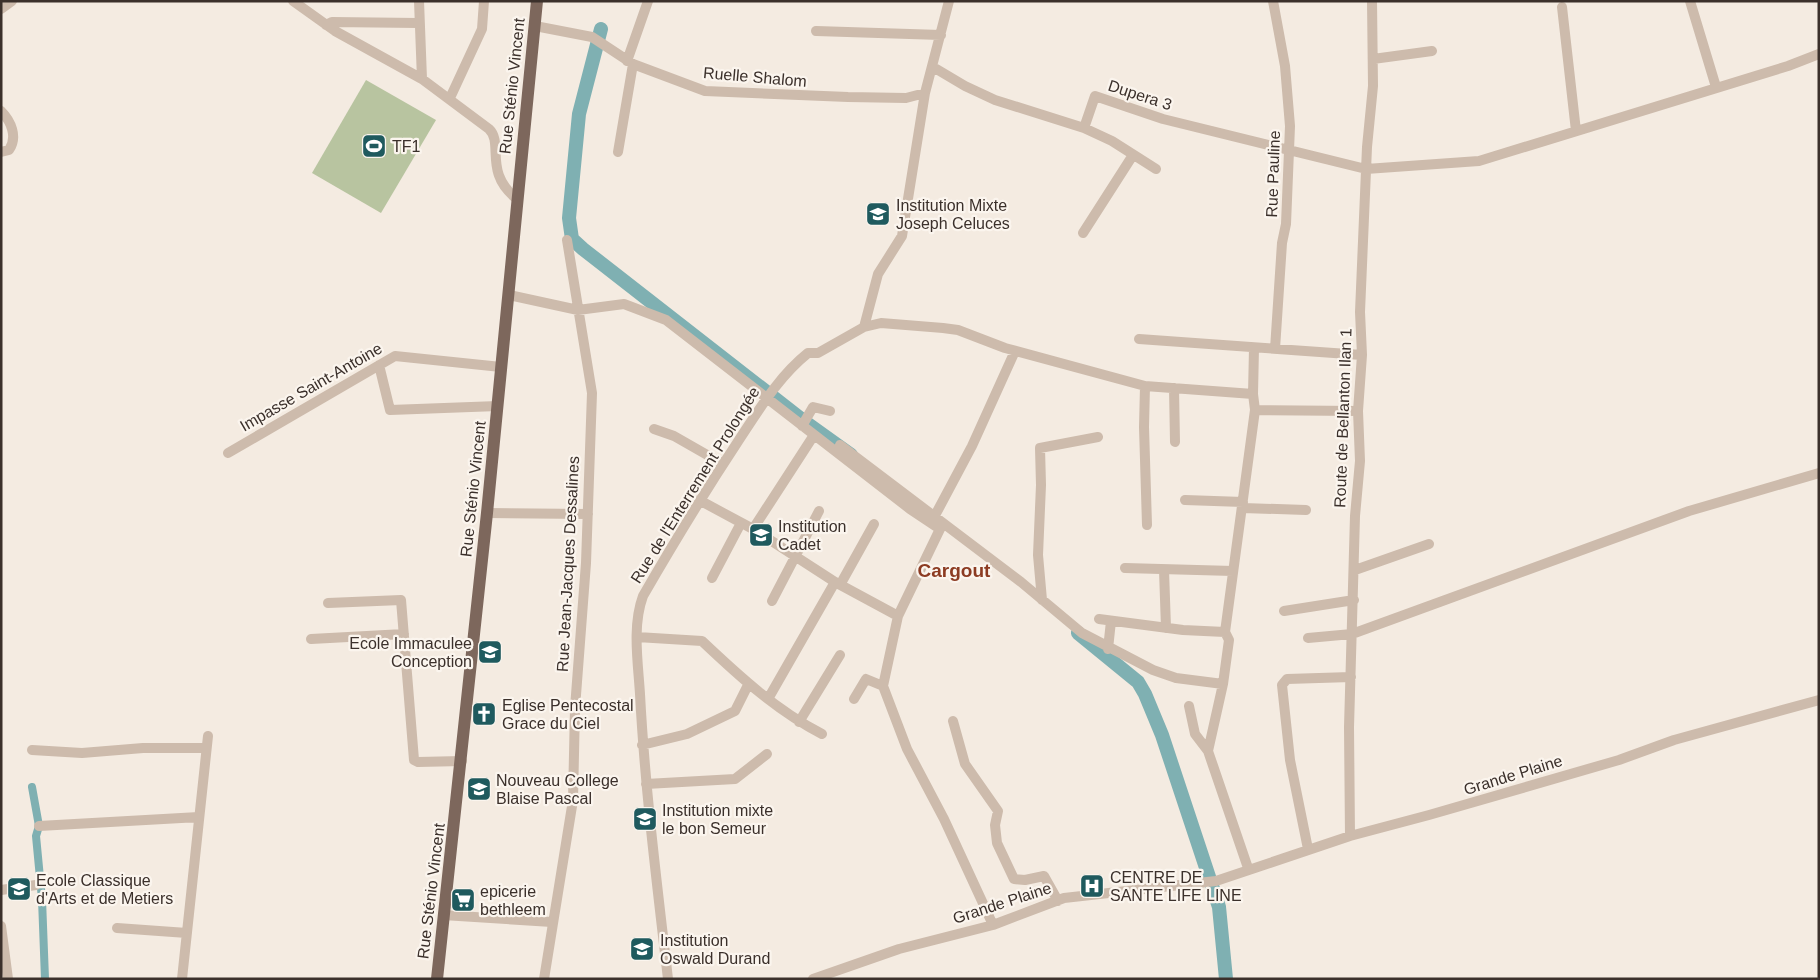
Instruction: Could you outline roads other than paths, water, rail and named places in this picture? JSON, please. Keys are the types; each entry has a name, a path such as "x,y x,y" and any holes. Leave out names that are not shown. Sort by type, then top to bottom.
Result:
{"main road":[{"name":"Rue Sténio Vincent","path":"437,979 488,512 537,1"}],"street":[{"path":"1,10 12,1"},
{"path":"293,1 326,25 450,98 492,132 499,178 504,187 517,199"},
{"path":"419,1 418,23 422,80"},
{"path":"450,98 482,29 484,1"},
{"path":"618,152 630,62 648,1"},
{"path":"864,327 878,274 902,236 925,93 949,1"},
{"name":"Rue Pauline","path":"1273,1 1284,66 1290,126 1286,224 1282,243 1275,349"},
{"name":"Route de Bellanton Ilan 1","path":"1350,836 1355,516 1360,461 1358,411 1362,355 1360,312 1366,169 1373,86 1372,1"},
{"path":"1690,1 1716,88"},
{"path":"1562,7 1576,131"},
{"path":"326,25 332,22 418,23"},
{"name":"Ruelle Shalom","path":"535,26 592,37 630,62 705,91 906,98 925,93"},
{"path":"816,31 941,35"},
{"path":"1373,59 1432,51"},
{"name":"Dupera 3","path":"1084,128 1095,96 1163,119 1366,169 1479,161 1788,66 1819,54"},
{"path":"933,67 965,86 995,100 1084,128 1112,141 1156,169"},
{"path":"1,110 10,120 13,142 9,150 1,152"},
{"path":"1083,233 1133,155"},
{"name":"Rue Jean-Jacques Dessalines","path":"544,979 573,800 575,708 586,564 592,393 567,240"},
{"path":"509,295 578,310 624,304 666,320 769,395 803,423 814,435 1042,600 1082,633 1108,649 1153,670 1176,678 1223,684"},
{"name":"Rue de l'Enterrement Prolongée","path":"668,979 642,745 637,637 638,609 643,596 699,500 769,395 790,367 808,352 818,353 864,327 882,323 958,330 1015,351 1145,386 1253,394"},
{"path":"1139,339 1362,355"},
{"path":"1208,752 1223,684 1229,640 1225,632 1255,410 1253,394 1254,348"},
{"path":"932,521 972,446 1015,351"},
{"name":"Impasse Saint-Antoine","path":"228,453 395,356 501,366"},
{"path":"379,365 390,410 498,406"},
{"path":"1145,386 1144,427 1147,525"},
{"path":"1174,388 1175,442"},
{"path":"803,423 813,407 830,411"},
{"path":"1255,410 1358,411"},
{"path":"654,429 674,436 724,464"},
{"path":"753,529 814,435"},
{"path":"1042,600 1038,555 1041,485 1040,448 1098,438"},
{"path":"840,445 912,507"},
{"path":"1308,638 1352,634 1689,511 1819,473"},
{"path":"699,500 753,529 837,584 898,616"},
{"path":"1185,500 1306,510"},
{"path":"772,601 820,511"},
{"path":"488,512 588,514"},
{"path":"932,521 940,529 898,616 883,686 907,749 944,819 993,926"},
{"path":"712,578 742,523"},
{"path":"768,699 874,524"},
{"path":"1355,570 1429,544"},
{"path":"1125,568 1233,571"},
{"path":"1164,570 1166,628"},
{"path":"328,603 399,599 402,604 414,760 418,762 462,761"},
{"path":"1284,610 1354,600"},
{"path":"1099,619 1166,628 1225,632"},
{"path":"1108,649 1111,621"},
{"path":"311,639 404,634"},
{"path":"637,637 702,641 748,685 799,722 822,734"},
{"path":"799,722 840,655"},
{"path":"1308,849 1290,760 1282,685 1287,679 1351,677"},
{"path":"854,698 866,679 883,686"},
{"path":"642,745 687,734 735,711 748,685"},
{"name":"Grande Plaine","path":"813,979 899,949 993,926 1058,901 1211,882 1248,868 1350,836 1429,816 1619,760 1674,740 1819,700"},
{"path":"1188,706 1195,734 1208,752 1248,868"},
{"path":"953,721 965,764 998,811 995,825 997,842 1014,879 1025,880 1044,876 1058,901"},
{"path":"182,979 208,736"},
{"path":"32,750 82,753 142,748 206,748"},
{"path":"646,784 735,779 767,754"},
{"path":"39,826 199,817"},
{"path":"1,890 36,886"},
{"path":"443,915 552,922"},
{"path":"1,926 8,979"},
{"path":"117,928 187,933"}],"waterway":[{"path":"601,29 579,114 569,218 572,239 805,422 851,455"},
{"path":"1078,633 1138,682 1145,694 1162,735 1219,907 1226,979"},
{"path":"32,787 39,826 36,836 42,899 45,979"}],"place":[{"name":"TF1","path":"374,146"},
{"name":"Institution Mixte Joseph Celuces","path":"878,214"},
{"name":"Institution Cadet","path":"761,535"},
{"name":"Ecole Immaculee Conception","path":"490,652"},
{"name":"Eglise Pentecostal Grace du Ciel","path":"484,714"},
{"name":"Nouveau College Blaise Pascal","path":"479,789"},
{"name":"Institution mixte le bon Semeur","path":"645,819"},
{"name":"CENTRE DE SANTE LIFE LINE","path":"1092,886"},
{"name":"Ecole Classique d'Arts et de Metiers","path":"19,889"},
{"name":"epicerie bethleem","path":"463,900"},
{"name":"Institution Oswald Durand","path":"642,949"}],"district":[{"name":"Cargout","path":"954,570"}]}
